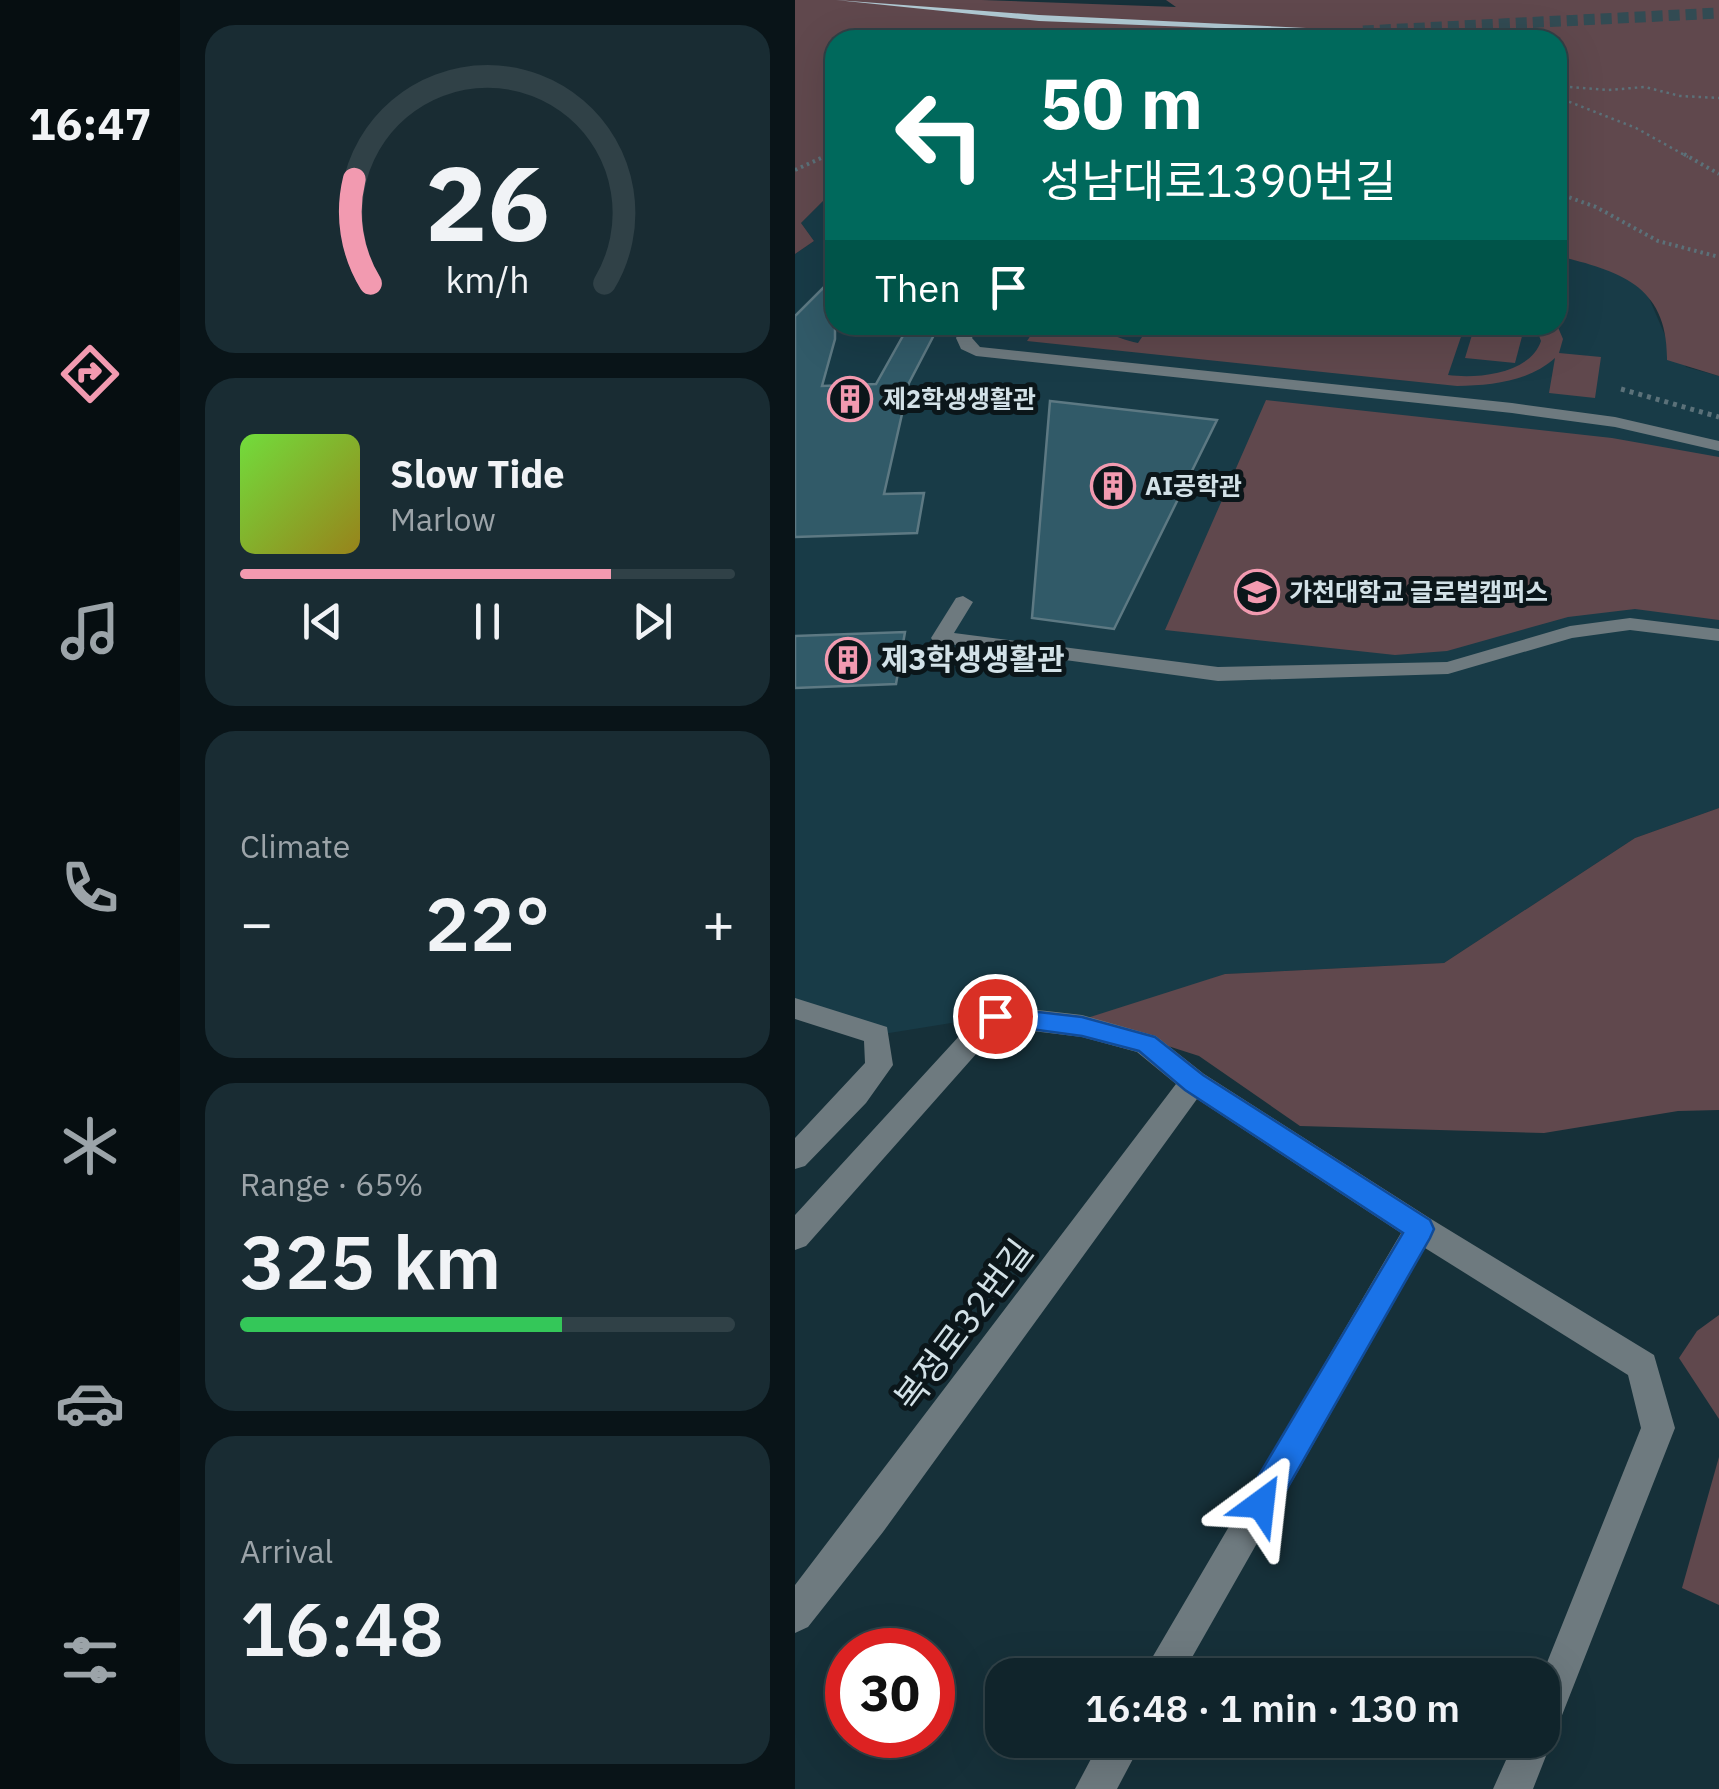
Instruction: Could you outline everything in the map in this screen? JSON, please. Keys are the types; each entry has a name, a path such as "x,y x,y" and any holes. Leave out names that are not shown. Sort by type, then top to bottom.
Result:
{"main road":[{"path":"841,0 1039,18 1364,28 1081,16 900,0"}],"street":[{"path":"966,335 967,346 976,351 1512,408 1615,422 1719,446"},
{"path":"963,602 941,638 1218,674 1447,668 1569,632 1630,624 1719,636"},
{"path":"795,1008 877,1035 879,1065 857,1094 795,1157"},
{"path":"795,1236 995,1016 1082,1026 1147,1044 1194,1082 1420,1229 1642,1366 1658,1428 1560,1679"},
{"name":"복정로32번길","path":"795,1614 1194,1082"},
{"path":"1171,1658 1420,1229"},
{"path":"1095,1789 1113,1758"},
{"path":"1513,1789 1527,1758"}],"path":[{"path":"1567,87 1608,90 1645,87 1679,96 1719,98"},
{"path":"1567,101 1647,134 1719,174"},
{"path":"795,170 825,156"},
{"path":"1567,197 1658,241 1719,256"},
{"path":"1621,389 1719,417"}],"shaded area":[{"path":"795,0 982,0 1176,7 1166,0 1719,0 1719,376 1667,360 1659,314 1636,286 1601,268 1567,259 1567,30 825,30 825,199 801,223 814,241 795,254"},
{"name":"가천대학교 글로벌캠퍼스","path":"825,199 825,335 1567,335 1567,258 1616,270 1646,291 1667,340 1686,367 1719,376 1719,808 1635,838 1444,963 1225,974 1099,1020 1019,1012 877,1035 795,1009 795,254 814,241 801,223"},
{"path":"1031,335 1113,335 1138,343 1143,335 1462,335 1448,375 1460,376 1501,372 1526,361 1541,341 1539,335 1561,335 1559,353 1601,357 1595,398 1549,393 1555,358 1521,377 1457,386 1027,341"},
{"path":"1472,335 1522,335 1515,363 1465,358"},
{"path":"1266,400 1612,438 1719,457 1719,620 1635,609 1568,617 1447,651 1395,655 1165,630"},
{"path":"1719,808 1719,1110 1678,1111 1544,1133 1300,1126 1199,1056 1084,1019 1225,974 1444,963 1635,838"},
{"path":"1719,1315 1719,1419 1679,1358 1697,1331"},
{"path":"1719,1457 1719,1605 1682,1588"}],"building":[{"path":"825,286 825,335 835,335 835,339 822,386 876,384 903,335 934,335 909,383 884,494 924,493 917,533 795,537 795,316"},
{"name":"AI공학관","path":"1050,401 1217,420 1114,629 1032,618"},
{"name":"제3학생생활관","path":"905,632 896,684 795,688 795,636"}],"tunnel":[{"path":"1383,30 1719,13"}],"place":[{"name":"제2학생생활관","path":"850,399"},
{"name":"AI공학관","path":"1113,486"},
{"name":"가천대학교 글로벌캠퍼스","path":"1257,592"},
{"name":"제3학생생활관","path":"848,660"}],"route":[{"path":"995,1016 1082,1026 1147,1044 1194,1082 1420,1229 1261,1504"}]}
